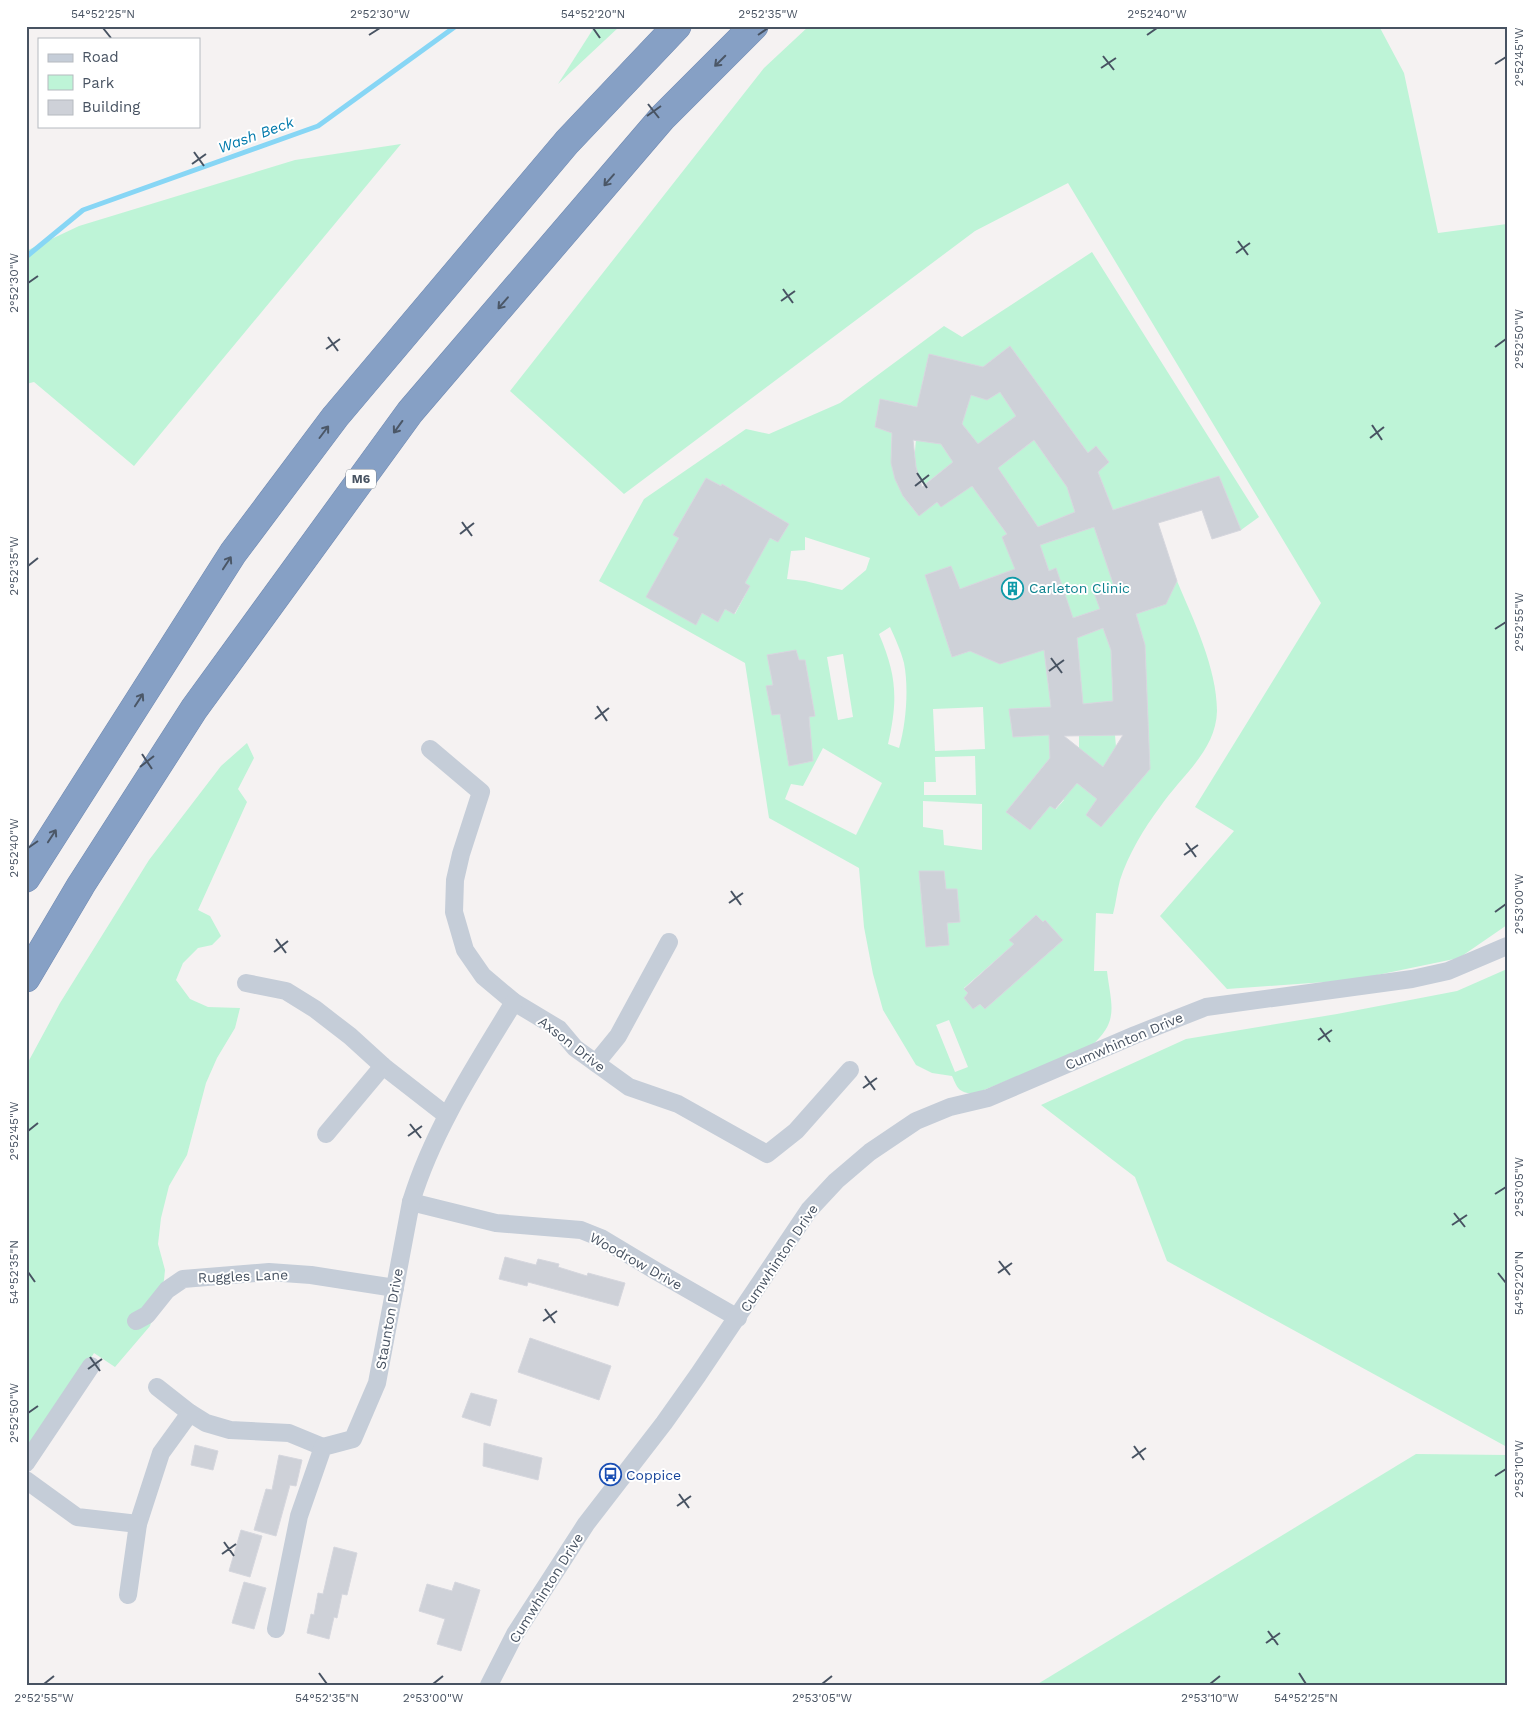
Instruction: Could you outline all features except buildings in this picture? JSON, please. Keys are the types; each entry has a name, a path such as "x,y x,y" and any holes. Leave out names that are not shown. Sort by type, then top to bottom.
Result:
{"highway":[{"path":"26,878 233,553 335,417 567,142 677,26"},
{"name":"M6","path":"26,978 81,885 194,709 410,412 662,118 754,26"}],"street":[{"name":"Axson Drive","path":"430,749 481,792 457,871 454,912 465,950 483,976 514,1002 559,1030 576,1048 629,1087 678,1104 767,1154 796,1130 850,1070"},
{"path":"596,1063 618,1036 669,942"},
{"name":"Cumwhinton Drive","path":"489,1685 515,1634 586,1524 664,1423 738,1318 809,1210 830,1186 870,1152 916,1121 950,1107 988,1098 1135,1035 1206,1007 1412,979 1448,971 1507,946"},
{"path":"246,983 286,991 315,1008 383,1066 446,1115"},
{"name":"Staunton Drive","path":"323,1447 353,1439 377,1384 410,1202 418,1177 446,1115 514,1002"},
{"path":"326,1134 383,1066"},
{"name":"Woodrow Drive","path":"410,1202 496,1223 580,1230 601,1238 656,1272 738,1318"},
{"name":"Ruggles Lane","path":"136,1321 147,1315 167,1290 183,1279 269,1272 311,1275 395,1288"},
{"path":"26,1464 91,1366"},
{"path":"157,1388 206,1423 230,1430 289,1433 323,1447 299,1516 276,1629"},
{"path":"128,1595 138,1524 162,1453 190,1413"},
{"path":"26,1480 77,1516 138,1524"}],"green space":[{"path":"595,26 620,26 558,84"},
{"path":"809,26 1379,26 1404,73 1438,233 1507,224 1507,925 1459,958 1353,980 1227,989 1160,916 1234,831 1195,807 1321,603 1068,183 975,231 624,494 510,391 764,68"},
{"path":"401,144 134,466 34,382 26,384 26,251 79,226 295,160"},
{"path":"1092,252 1259,517 1241,530 1219,476 1113,510 1098,472 1109,462 1096,446 1088,453 1010,346 983,367 929,354 922,384 953,391 947,413 880,399 875,427 892,433 891,445 895,477 911,506 919,515 937,502 941,506 972,486 1007,534 1002,537 1018,568 960,589 951,566 925,575 952,657 978,647 1044,650 1051,707 1009,709 1013,737 1049,735 1050,758 1006,812 1030,830 1050,806 1056,809 1064,800 1058,796 1072,779 1097,799 1086,815 1101,827 1150,769 1145,645 1136,614 1165,604 1177,581 1209,661 1216,695 1217,711 1211,739 1196,762 1160,807 1137,842 1120,880 1113,914 1096,913 1094,971 1107,971 1111,1003 1110,1020 1106,1029 1091,1046 974,1094 959,1089 952,1076 932,1073 916,1065 883,1010 873,974 864,927 859,868 769,818 745,663 599,581 644,499 746,429 769,434 840,403 944,326 962,337","holes":["706,478 721,486 722,484 789,524 778,542 765,536 745,583 750,586 735,614 725,609 718,622 702,613 696,624 679,538 673,535","805,537 870,558 866,570 842,590 805,581 787,579 791,551 805,550","890,627 903,658 906,673 905,718 899,748 888,744 893,714 894,688 885,649 879,634","796,650 799,660 805,660 815,716 809,717 813,761 789,765 780,714 772,715 767,687 773,685 767,655","843,654 853,717 838,720 827,657","983,707 985,749 935,751 933,709","823,748 882,783 856,835 785,799 791,784 803,786","975,756 976,795 924,795 924,782 936,782 935,757","923,801 982,804 982,850 944,845 943,830 923,827","919,871 944,871 946,889 957,889 960,922 947,923 949,945 926,947","1036,915 1043,922 1045,920 1063,940 985,1009 980,1004 973,1009 964,998 968,993 964,988 1014,944 1010,939","949,1020 968,1067 955,1072 936,1025"]},
{"path":"1000,392 1016,416 978,444 962,424 971,395 987,400"},
{"path":"916,440 941,444 953,462 924,485 918,474 916,464"},
{"path":"1034,440 1067,487 1075,512 1038,527 998,468"},
{"path":"1094,527 1114,586 1095,593 1100,609 1068,620 1065,595 1056,569 1049,571 1040,545"},
{"path":"1103,628 1111,650 1113,701 1083,704 1077,638"},
{"path":"1115,735 1117,759 1103,767 1079,761 1079,736"},
{"path":"247,743 254,758 238,789 247,802 198,910 210,916 221,936 212,945 198,948 183,963 176,980 190,999 208,1007 240,1008 235,1028 217,1058 206,1083 187,1155 169,1186 161,1218 158,1244 165,1270 164,1280 150,1326 115,1367 94,1353 26,1457 26,1066 60,1003 149,860 221,766"},
{"path":"1507,969 1507,1447 1167,1261 1135,1177 1041,1105 1186,1039 1337,1014 1457,991"},
{"path":"1416,1454 1507,1455 1507,1685 1036,1685"}],"waterway":[{"name":"Wash Beck","path":"26,257 83,210 318,126 456,26"}],"place":[{"name":"Carleton Clinic","path":"1013,588"},
{"name":"Coppice","path":"610,1475"}]}
